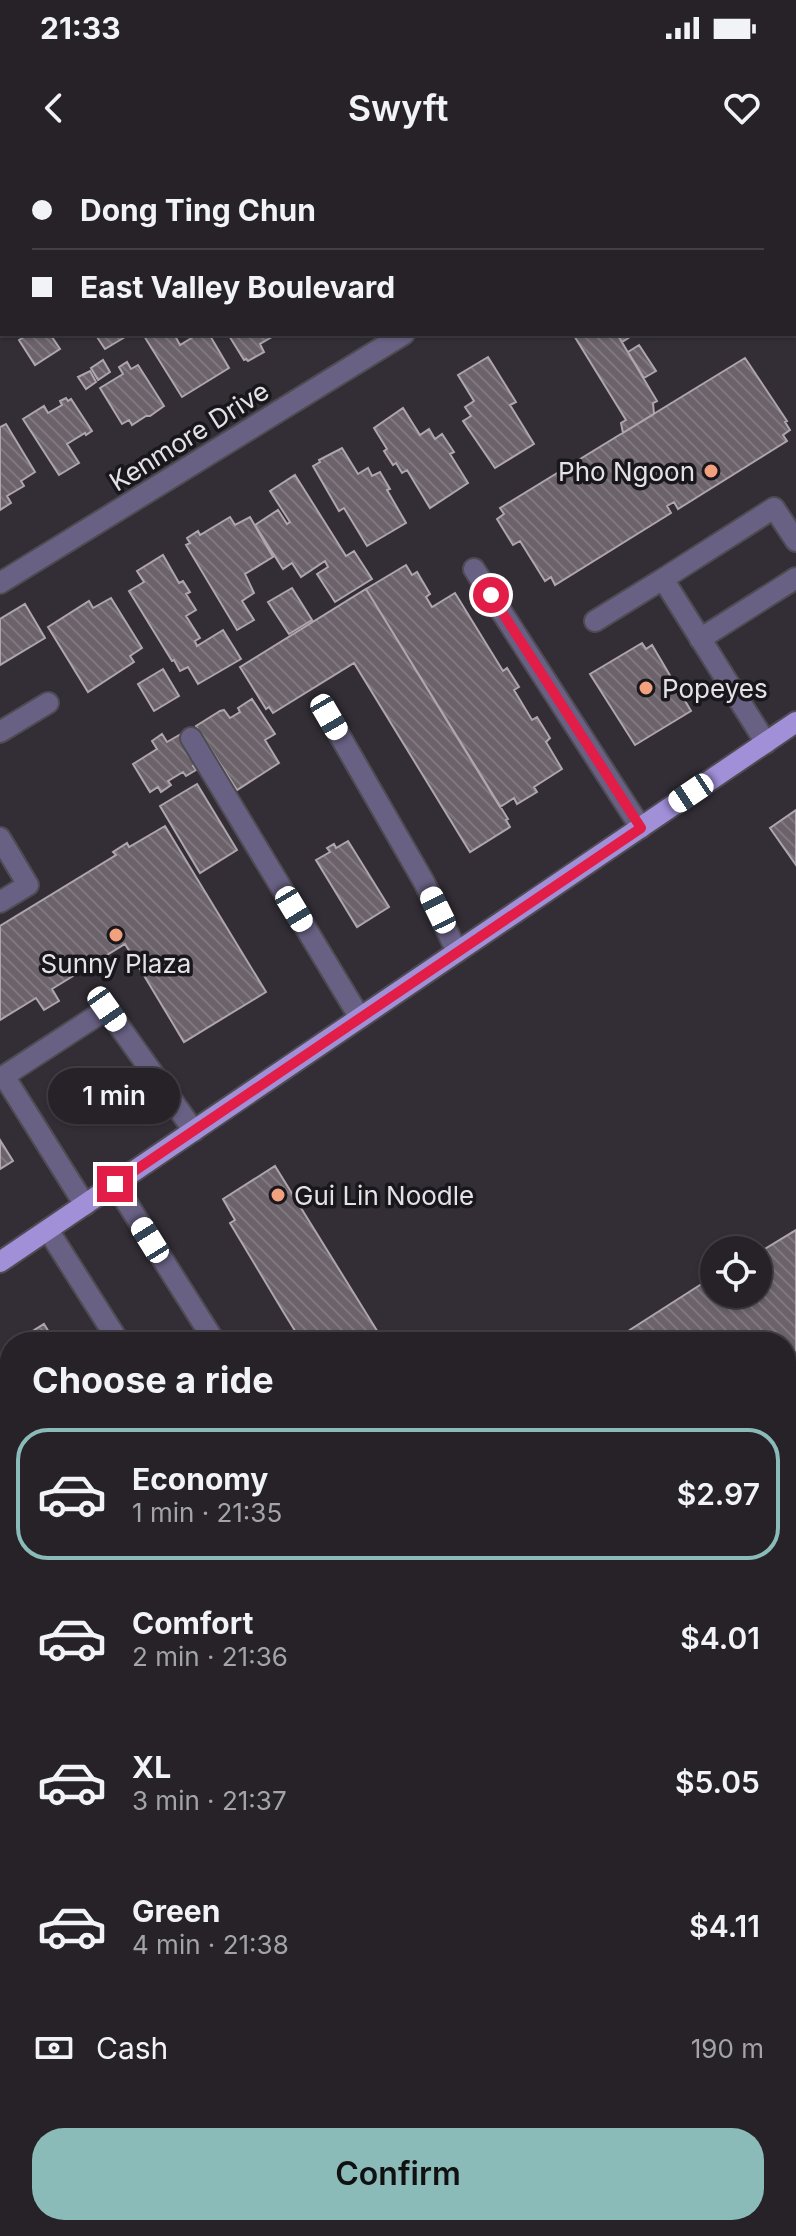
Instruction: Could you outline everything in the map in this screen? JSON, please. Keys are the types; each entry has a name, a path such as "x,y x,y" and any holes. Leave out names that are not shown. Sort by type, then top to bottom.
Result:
{"main road":[{"path":"0,1262 796,722"}],"street":[{"name":"Kenmore Drive","path":"0,583 401,336"},
{"path":"595,621 774,508 796,541"},
{"path":"474,569 641,828"},
{"path":"700,639 796,578"},
{"path":"663,579 766,743"},
{"path":"0,732 48,703"},
{"path":"329,717 424,882 457,952"},
{"path":"191,738 360,1018"},
{"path":"0,838 28,885 0,902"},
{"path":"85,1205 4,1076 107,1009 194,1131"},
{"path":"115,1184 209,1332"},
{"path":"48,1230 113,1332"}],"building":[{"path":"26,336 51,336 60,349 35,365 19,340"},
{"path":"96,336 127,336 105,349"},
{"path":"144,336 175,336 180,345 195,336 210,336 229,368 182,397"},
{"path":"229,336 274,336 260,344 264,352 248,361 244,360"},
{"path":"574,336 618,336 657,401 653,403 654,414 623,433 621,423 626,420"},
{"path":"639,345 656,371 644,378 628,352"},
{"path":"488,357 516,402 510,405 534,444 495,468 463,421 471,416 465,407 474,401 458,375"},
{"path":"745,358 787,421 790,430 783,435 787,441 678,509 674,502 667,506 671,513 555,585 551,577 545,581 520,541 513,545 497,519 504,514 500,508"},
{"path":"103,360 110,372 98,380 91,368"},
{"path":"127,362 131,369 138,365 164,406 132,425 129,420 122,424 100,388 123,374 119,367"},
{"path":"90,371 96,382 86,389 78,377"},
{"path":"66,398 68,401 71,399 92,431 67,444 79,463 59,475 23,419 44,406 48,413 62,405 60,401"},
{"path":"403,408 420,435 429,429 435,439 442,434 468,483 430,508 407,470 402,473 396,463 393,465 374,428"},
{"path":"6,424 35,472 21,481 24,486 7,496 11,503 0,510 0,427"},
{"path":"342,448 358,474 368,468 372,476 380,472 406,523 367,546 344,508 339,511 313,466"},
{"path":"295,475 346,556 354,551 372,579 335,602 317,574 328,567 325,561 301,577 292,563 283,569 255,525 278,510 287,524 290,522 270,491"},
{"path":"230,517 235,525 250,517 273,557 245,574 254,593 242,601 254,620 237,630 186,545 190,543 187,538 198,531 200,535"},
{"path":"163,555 179,583 183,581 190,592 186,594 196,610 186,616 200,638 195,641 197,646 223,630 241,659 198,684 188,667 180,671 172,661 129,591 144,582 137,571"},
{"path":"406,565 412,575 417,572 430,594 426,597 432,607 455,593 503,671 507,668 519,687 514,690 532,720 537,717 550,738 546,742 562,769 534,787 537,792 517,804 514,798 500,807 366,589"},
{"path":"292,588 312,620 289,634 268,602"},
{"path":"366,589 508,819 510,827 470,852 354,663 273,713 269,707 266,709 240,667"},
{"path":"111,598 142,648 130,656 134,662 88,692 48,627 89,601 93,608"},
{"path":"25,604 45,638 0,665 0,619"},
{"path":"642,643 646,649 652,645 691,711 635,745 590,674"},
{"path":"163,669 179,696 154,711 138,684"},
{"path":"252,699 275,734 265,740 279,763 237,790 196,726 224,710 230,718"},
{"path":"162,734 167,742 181,734 199,761 193,766 196,770 186,776 183,772 168,781 171,785 161,792 158,787 150,792 133,764 157,749 152,741"},
{"path":"197,784 237,850 200,873 160,806"},
{"path":"796,810 796,865 770,828"},
{"name":"Sunny Plaza","path":"165,826 266,992 184,1042 125,944 52,989 59,1001 44,1010 36,998 0,1020 0,926 116,855 113,852 127,843 129,847"},
{"path":"348,841 389,907 357,927 316,860 330,852 327,848 334,844 336,848"},
{"path":"0,1140 13,1161 0,1169"},
{"path":"275,1166 378,1332 296,1332 230,1223 235,1220 223,1199"},
{"path":"796,1230 796,1332 627,1332 700,1285 700,1308 772,1308 772,1245"},
{"path":"44,1324 49,1332 31,1332"}],"place":[{"name":"Pho Ngoon","path":"711,471"},
{"name":"Popeyes","path":"646,688"},
{"name":"Sunny Plaza","path":"116,935"},
{"name":"Gui Lin Noodle","path":"278,1195"}],"route":[{"path":"115,1184 641,828 491,595"}]}
